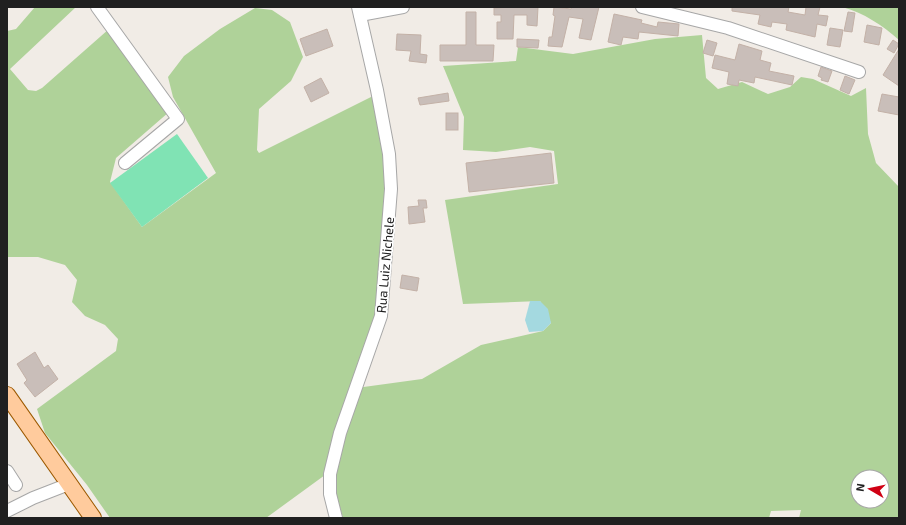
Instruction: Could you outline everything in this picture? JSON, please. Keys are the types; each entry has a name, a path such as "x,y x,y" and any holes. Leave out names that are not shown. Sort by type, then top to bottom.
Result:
{"main road":[{"path":"7,395 93,518"}],"street":[{"path":"97,7 178,119 125,163"},
{"path":"359,11 403,7"},
{"path":"642,7 728,28 859,72"},
{"name":"Rua Luiz Nichele","path":"336,518 330,494 330,474 340,433 381,316 390,196 389,154 359,11"},
{"path":"7,472 16,484"},
{"path":"7,512 33,498 69,484"}],"green space":[{"path":"35,7 76,7 10,69 28,90 36,91 42,88 109,29 169,112 116,158 110,182 142,227 216,173 173,97 168,77 184,56 220,29 255,8 272,10 290,22 303,57 291,81 259,109 257,150 259,153 373,96 383,150 387,191 375,319 349,389 422,379 481,345 543,331 551,323 540,301 463,304 445,200 558,184 554,151 530,147 496,152 463,150 464,117 443,66 516,61 518,47 573,54 655,39 702,35 706,78 718,89 742,82 768,94 790,87 801,77 813,79 851,96 866,88 868,134 876,163 899,187 899,518 799,518 801,510 771,511 769,518 343,518 338,501 325,475 266,518 110,518 87,485 45,433 37,409 116,351 118,339 105,325 85,316 72,302 77,280 65,265 38,257 7,257 7,31 16,29"},
{"path":"842,7 899,7 899,40 872,20"},
{"path":"177,134 208,178 142,227 110,183"}],"water":[{"path":"530,301 540,301 548,309 551,323 543,331 529,332 525,320"}],"building":[{"path":"538,7 537,26 527,25 527,15 514,15 513,39 497,39 497,22 501,22 501,15 494,15 494,8"},
{"path":"554,7 571,9 572,7 599,7 591,40 579,38 583,19 569,17 562,47 548,46 549,37 552,37 555,16 553,15"},
{"path":"732,7 789,7 788,12 805,15 806,7 820,7 818,15 828,16 826,26 817,24 815,37 786,30 787,24 772,22 771,27 758,24 760,15 732,11"},
{"path":"466,12 476,12 476,45 494,45 493,61 440,61 440,45 466,45"},
{"path":"848,12 855,13 852,32 844,31"},
{"path":"614,14 642,20 641,23 657,27 658,22 679,24 678,36 639,32 638,39 623,37 621,45 608,42"},
{"path":"867,25 882,28 879,45 864,42"},
{"path":"830,28 843,30 840,47 827,45"},
{"path":"327,29 333,46 306,56 300,39"},
{"path":"397,34 421,35 420,54 427,55 426,63 409,61 411,51 396,50"},
{"path":"517,39 539,40 538,48 517,47"},
{"path":"707,40 717,43 713,56 703,53"},
{"path":"893,40 899,44 894,53 887,49"},
{"path":"739,44 762,51 760,60 771,63 769,71 794,76 792,85 755,77 754,83 739,80 738,86 727,84 729,72 712,68 715,55 735,60"},
{"path":"899,49 899,86 883,75"},
{"path":"821,67 832,71 828,82 821,80 822,78 818,76"},
{"path":"845,76 855,80 849,94 840,90"},
{"path":"321,78 329,93 311,102 304,87"},
{"path":"448,93 449,101 420,105 418,98"},
{"path":"882,94 899,97 899,115 878,111"},
{"path":"446,113 458,113 458,130 446,130"},
{"path":"551,153 554,183 469,192 466,163"},
{"path":"418,200 426,200 427,208 423,208 425,222 409,224 408,207 419,206"},
{"path":"402,275 419,278 417,291 400,288"},
{"path":"35,352 44,368 48,365 58,379 35,397 24,383 27,380 17,364"}]}
